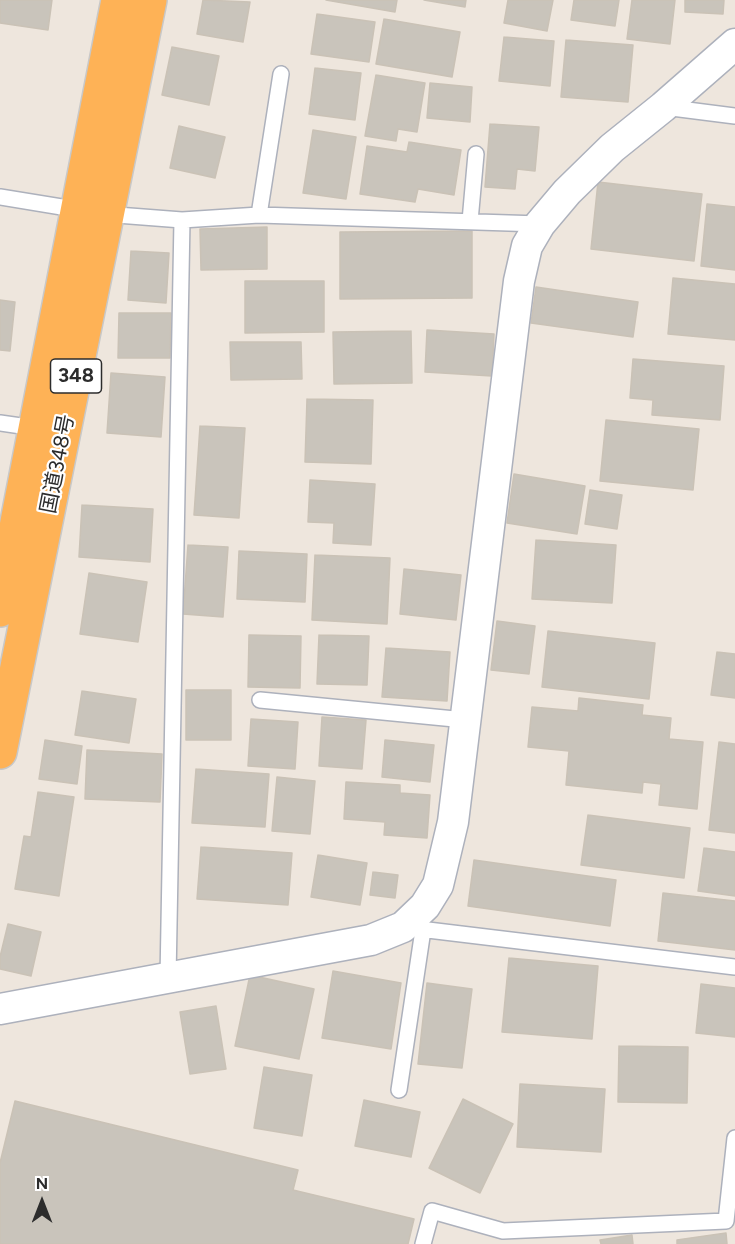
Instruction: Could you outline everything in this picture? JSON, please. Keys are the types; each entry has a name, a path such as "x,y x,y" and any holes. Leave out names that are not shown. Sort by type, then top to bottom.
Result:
{"highway":[{"name":"国道348号","path":"0,752 93,212 118,0"},
{"name":"国道348号","path":"0,610 35,428 150,0"}],"street":[{"path":"0,1009 371,940 413,928 438,885 453,822 519,281 526,246 540,224 567,192 612,148 735,44"}],"lane":[{"path":"259,215 281,74"},
{"path":"663,107 735,116"},
{"path":"470,221 476,154"},
{"path":"0,197 93,212 182,220 259,215 540,224"},
{"path":"168,978 182,220"},
{"path":"0,423 35,428"},
{"path":"260,700 465,720"},
{"path":"399,1090 413,928 735,967"},
{"path":"423,1244 432,1211 503,1231 726,1221 735,1138"}],"building":[{"path":"0,0 52,0 48,30 0,23"},
{"path":"203,0 250,2 243,42 197,34"},
{"path":"326,0 397,0 395,12"},
{"path":"424,0 466,0 465,7"},
{"path":"508,0 553,0 547,31 504,23"},
{"path":"574,0 619,0 615,26 571,20"},
{"path":"632,0 675,0 670,44 627,39"},
{"path":"685,0 724,0 723,14 685,12"},
{"path":"317,14 375,22 369,62 311,54"},
{"path":"384,19 460,32 452,77 376,64"},
{"path":"504,37 554,41 550,86 499,81"},
{"path":"566,40 633,45 628,102 561,97"},
{"path":"172,47 219,56 209,105 162,95"},
{"path":"315,68 361,73 355,120 309,114"},
{"path":"376,75 425,83 417,132 398,129 396,141 365,136"},
{"path":"430,83 472,87 470,122 427,118"},
{"path":"490,124 539,127 535,171 517,169 515,189 485,187"},
{"path":"179,126 225,137 215,178 170,168"},
{"path":"313,130 356,137 346,199 303,193"},
{"path":"409,142 461,150 454,195 418,189 415,202 360,194 367,146 407,152"},
{"path":"598,182 702,194 694,261 591,249"},
{"path":"707,204 735,207 735,270 701,266"},
{"path":"267,227 267,269 201,270 200,229"},
{"path":"472,231 472,298 340,299 340,232"},
{"path":"131,251 169,253 166,303 128,300"},
{"path":"673,278 735,284 735,340 668,334"},
{"path":"245,281 324,281 324,332 245,333"},
{"path":"536,287 638,302 633,337 531,323"},
{"path":"0,300 15,302 10,351 0,350"},
{"path":"119,313 171,313 170,358 118,358"},
{"path":"427,330 494,334 492,376 425,372"},
{"path":"411,331 412,383 334,384 333,332"},
{"path":"230,342 301,342 302,379 231,380"},
{"path":"633,359 724,366 720,420 652,415 653,400 630,398"},
{"path":"111,373 165,377 161,437 107,433"},
{"path":"307,399 373,400 371,464 305,462"},
{"path":"606,420 699,429 693,490 600,481"},
{"path":"200,426 245,428 239,518 194,515"},
{"path":"514,474 585,486 577,534 507,523"},
{"path":"310,480 375,484 371,545 333,543 334,523 308,522"},
{"path":"590,490 622,495 617,529 585,524"},
{"path":"82,505 153,509 150,562 79,557"},
{"path":"536,540 616,545 612,603 532,599"},
{"path":"188,545 228,547 223,617 183,614"},
{"path":"239,551 307,554 305,602 237,599"},
{"path":"315,555 390,558 387,624 312,620"},
{"path":"404,569 461,575 456,620 400,614"},
{"path":"89,573 147,582 138,642 80,634"},
{"path":"497,621 535,626 529,674 491,670"},
{"path":"548,631 655,643 649,699 542,687"},
{"path":"249,635 301,636 300,688 248,687"},
{"path":"319,635 369,636 367,685 317,684"},
{"path":"386,648 450,652 447,701 382,697"},
{"path":"717,652 735,654 735,698 711,695"},
{"path":"186,690 231,690 231,740 186,740"},
{"path":"82,691 136,699 129,743 75,735"},
{"path":"579,698 643,705 642,715 671,718 669,739 703,742 697,809 659,805 661,784 643,782 642,793 566,785 569,751 528,747 532,707 578,711"},
{"path":"322,717 366,720 362,769 319,766"},
{"path":"251,719 298,722 295,769 248,766"},
{"path":"45,740 82,746 77,784 39,779"},
{"path":"385,740 434,745 430,782 382,777"},
{"path":"719,742 735,744 735,833 709,830"},
{"path":"87,750 162,754 160,802 85,799"},
{"path":"196,769 269,774 265,827 192,823"},
{"path":"277,777 315,781 310,834 272,831"},
{"path":"346,782 400,785 400,793 430,795 427,838 384,835 385,822 344,819"},
{"path":"38,792 74,797 59,896 15,889 24,836 31,837"},
{"path":"588,815 690,828 684,878 581,865"},
{"path":"201,847 292,853 288,905 197,899"},
{"path":"704,848 735,852 735,896 698,891"},
{"path":"318,855 367,863 360,905 311,897"},
{"path":"474,860 616,880 610,926 468,906"},
{"path":"373,872 398,875 395,898 370,895"},
{"path":"663,893 735,901 735,950 658,941"},
{"path":"8,924 41,932 31,976 0,969 0,957"},
{"path":"509,958 598,966 592,1039 502,1032"},
{"path":"333,971 401,983 391,1049 322,1038"},
{"path":"250,975 314,989 299,1059 235,1046"},
{"path":"427,983 472,989 462,1068 418,1064"},
{"path":"701,984 735,988 735,1037 696,1033"},
{"path":"216,1006 226,1069 190,1074 180,1012"},
{"path":"619,1046 688,1047 687,1103 618,1102"},
{"path":"264,1067 312,1075 302,1136 254,1128"},
{"path":"520,1084 605,1089 601,1152 517,1147"},
{"path":"463,1099 513,1124 480,1193 429,1168"},
{"path":"364,1100 420,1112 411,1157 355,1146"},
{"path":"15,1101 298,1170 293,1190 414,1219 408,1244 0,1244 0,1163"},
{"path":"726,1233 727,1244 677,1244 677,1240"},
{"path":"632,1235 633,1244 601,1244 600,1240"}]}
